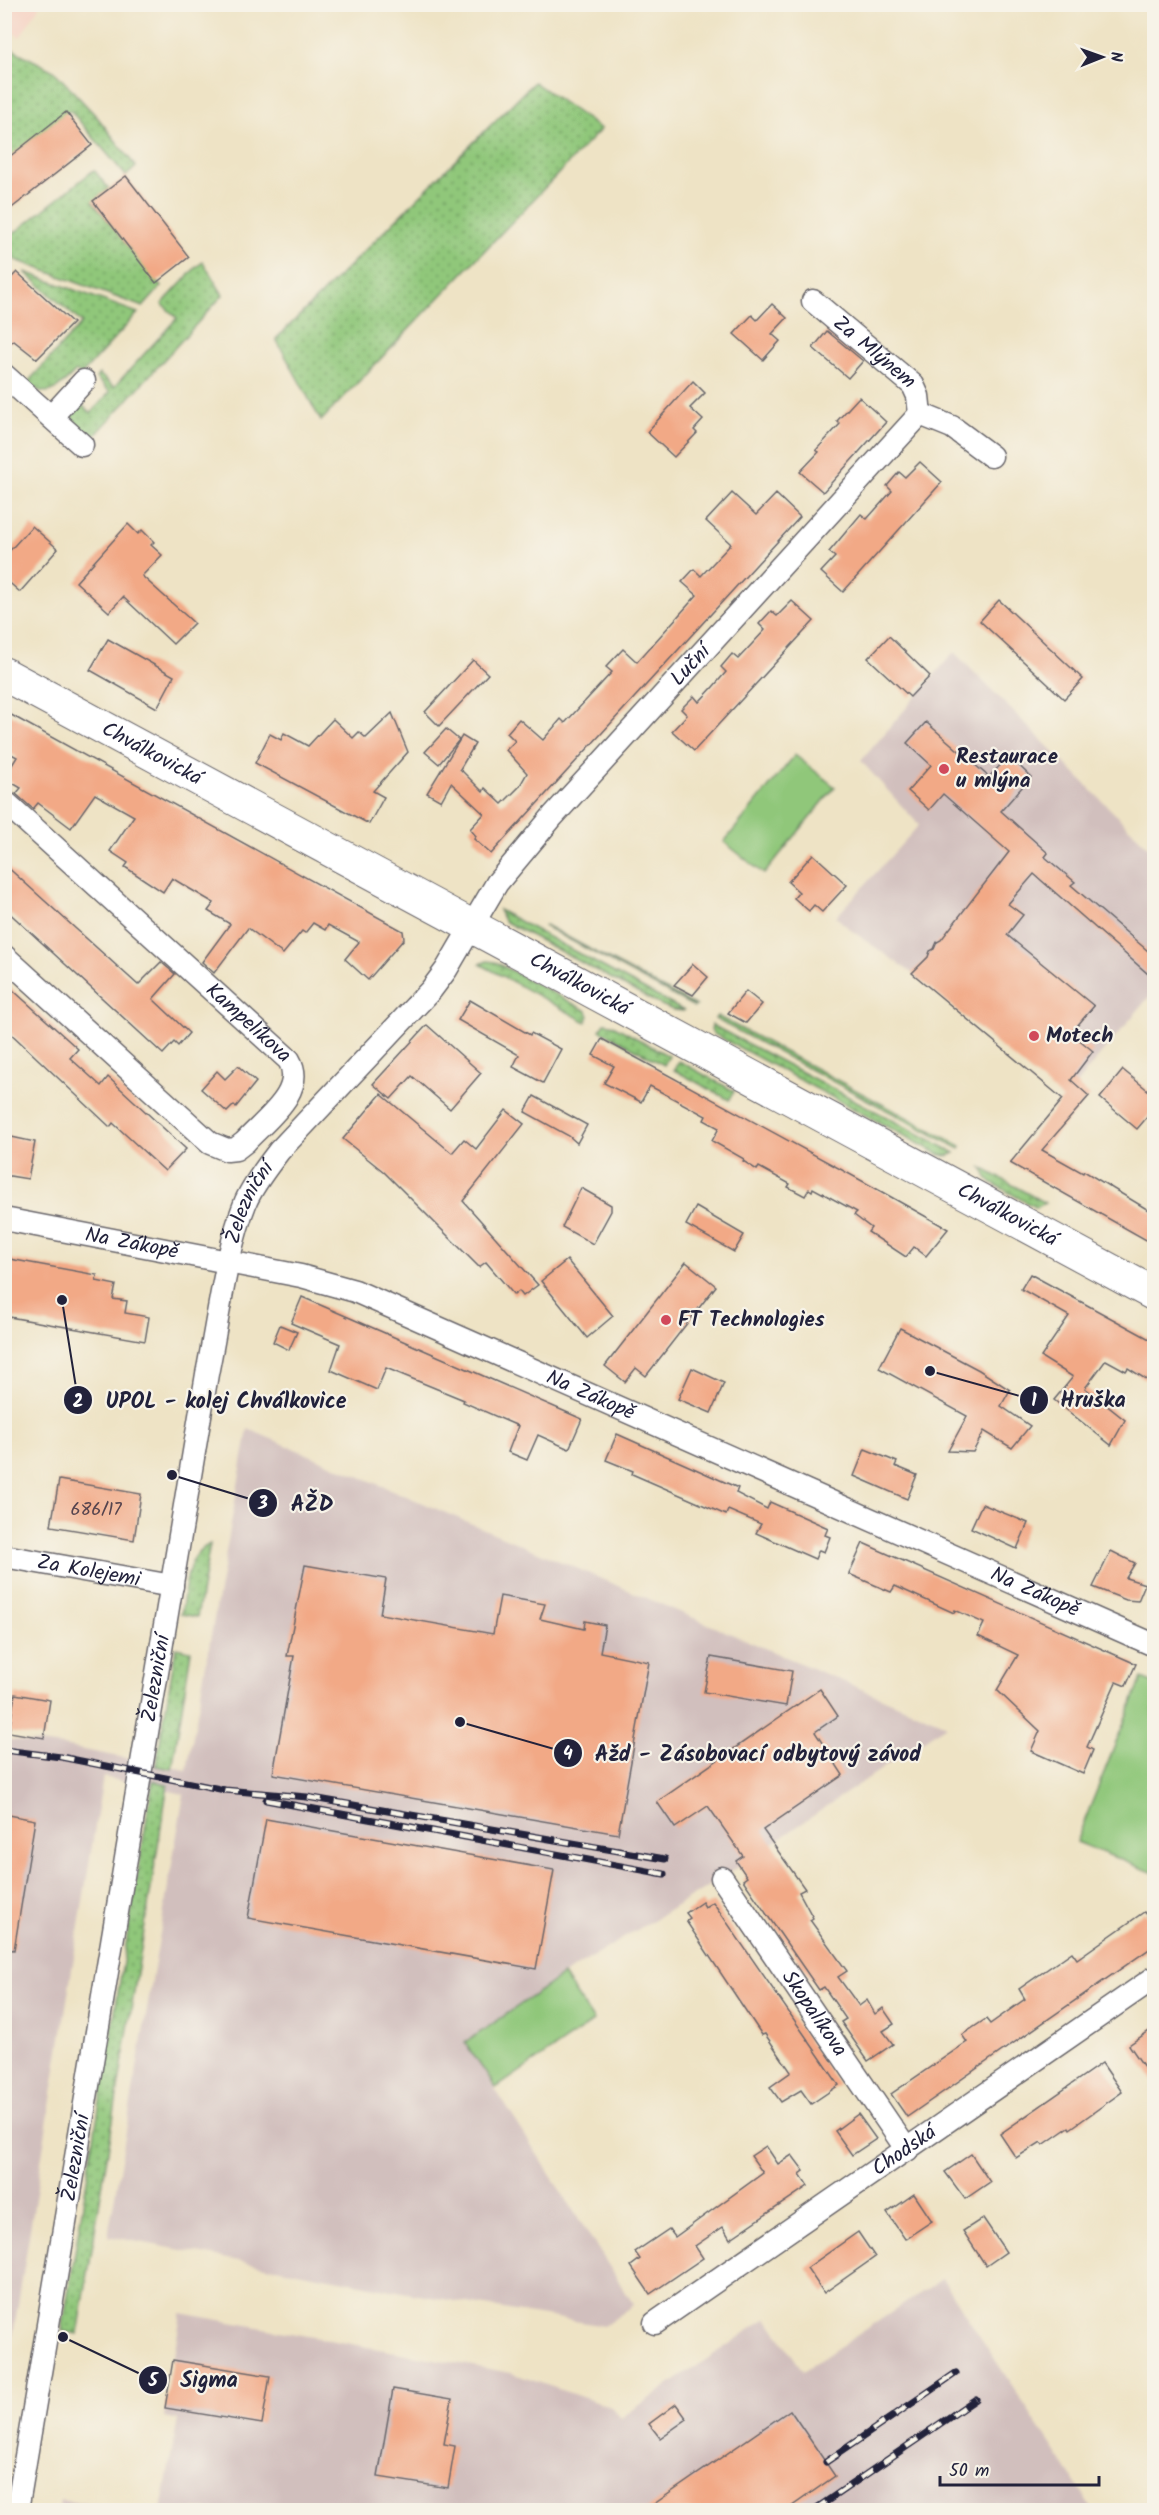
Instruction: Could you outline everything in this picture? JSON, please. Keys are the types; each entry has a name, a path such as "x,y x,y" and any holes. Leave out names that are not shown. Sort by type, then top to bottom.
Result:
{"main road":[{"name":"Chválkovická","path":"4,674 1155,1294"}],"street":[{"name":"Za Mlýnem","path":"813,301 913,385 918,396 920,414"},
{"path":"4,375 82,446"},
{"path":"51,417 84,381"},
{"path":"920,414 952,428 991,456"},
{"name":"Luční","path":"471,925 503,875 553,816 920,414"},
{"name":"Kampelíkova","path":"4,801 289,1060 295,1074 293,1088 236,1149 217,1147 4,956"},
{"name":"Železniční","path":"16,2511 207,1374 229,1263 243,1209 261,1174 279,1151 431,990 456,953 471,925"},
{"name":"Na Zákopě","path":"4,1219 319,1280 355,1291 1155,1645"},
{"name":"Za Kolejemi","path":"4,1556 172,1586"},
{"name":"Skopalíkova","path":"722,1878 906,2150"},
{"name":"Chodská","path":"656,2324 1155,1978"}],"shaded area":[{"path":"5,4 40,5 20,37 5,28"},
{"path":"954,652 1154,853 1154,991 1065,1097 912,973 836,917 919,825 861,761"},
{"path":"248,1429 946,1725 722,1878 563,1975 465,2042 634,2305 604,2326 413,2294 108,2236 184,1794 103,1777 5,2385 5,1739 63,1746 187,1770"},
{"path":"942,2279 1094,2510 161,2510 178,2420 164,2417 181,2313 511,2373 611,2407 621,2418 767,2318 803,2371"},
{"path":"60,2500 131,2510 58,2510"}],"green space":[{"path":"6,46 54,71 98,118 136,167 126,176 70,110 5,161"},
{"path":"534,82 601,129 321,421 276,339"},
{"path":"94,170 109,189 93,202 161,287 143,307 5,256 4,241"},
{"path":"203,262 223,295 90,441 72,421 72,406 76,400 91,413 110,392 96,378 99,374 114,387 177,318 162,304"},
{"path":"25,272 138,313 81,375 76,371 59,387 48,392 34,389 27,383 82,323"},
{"path":"795,755 835,787 764,874 724,842"},
{"path":"499,910 684,1011 673,1010 659,1004 504,921"},
{"path":"545,925 696,1006 694,1007"},
{"path":"487,961 495,962 587,1011 589,1016 586,1022 480,964"},
{"path":"717,1016 961,1146 960,1149 715,1019"},
{"path":"605,1023 611,1024 669,1056 664,1065 600,1030"},
{"path":"712,1025 955,1153 948,1156 940,1155 714,1034 711,1030"},
{"path":"679,1061 734,1091 729,1100 674,1070"},
{"path":"982,1168 1045,1203 1036,1208 989,1181"},
{"path":"210,1544 197,1617 181,1614 191,1565 201,1549"},
{"path":"176,1648 191,1651 172,1769 156,1766"},
{"path":"1142,1678 1154,1683 1154,1873 1076,1842"},
{"path":"153,1781 168,1784 78,2334 62,2331"},
{"path":"563,1975 594,2021 496,2088 465,2043"}],"building":[{"path":"66,112 92,145 4,214 4,161"},
{"path":"126,176 189,257 156,283 93,201"},
{"path":"17,272 73,323 37,359 14,341 4,344 4,285"},
{"path":"772,304 787,318 772,334 780,341 763,360 734,334 752,315 757,320"},
{"path":"827,331 863,361 848,378 813,348"},
{"path":"693,381 705,393 690,408 703,420 694,430 697,433 674,457 647,432"},
{"path":"859,397 886,422 823,492 800,472 819,452 816,450 840,424 837,421"},
{"path":"920,462 942,482 843,592 821,572 835,557 829,552 861,514 867,519 892,491 887,486 899,472 905,477"},
{"path":"732,493 756,515 776,494 800,517 491,854 474,839 476,836 470,829 484,814 451,783 441,801 427,793 462,736 475,744 460,769 483,792 485,788 502,804 519,787 527,773 506,750 515,741 507,733 519,719 543,740 561,719 565,723 612,672 606,667 623,649 637,662 697,595 682,582 694,569 701,576 731,544 706,521"},
{"path":"128,524 138,534 142,530 154,542 151,545 162,555 142,576 194,623 173,644 123,597 109,612 76,582"},
{"path":"32,526 58,549 20,592 4,578 4,557"},
{"path":"999,600 1083,679 1064,699 980,621"},
{"path":"792,601 814,621 694,751 672,731 687,715 681,709 694,696 699,702 726,672 721,667 732,654 738,659 765,630 759,624 771,611 777,616"},
{"path":"889,636 930,676 910,697 868,658"},
{"path":"108,639 174,676 157,708 90,670"},
{"path":"473,660 488,674 439,726 425,712"},
{"path":"4,711 403,931 404,939 368,980 345,959 359,942 328,925 325,930 313,923 305,933 302,931 283,954 248,928 214,973 202,962 230,924 208,911 214,903 172,878 163,892 125,867 128,863 110,851 134,816 95,794 71,828 38,803 33,809 16,794 21,788 4,778 17,757 4,750"},
{"path":"392,713 408,752 373,791 384,797 369,824 255,763 270,734 281,740 284,733 308,746 333,719 353,738 359,732 366,738"},
{"path":"926,722 989,777 1009,756 1031,777 1001,811 1048,853 1045,857 1075,882 1071,885 1155,957 1155,980 1034,874 1008,904 1023,915 1007,935 1094,1006 1071,1033 1093,1051 1071,1080 1089,1096 1042,1150 1083,1173 1084,1171 1155,1214 1155,1245 1010,1163 1063,1099 912,973 928,957 930,951 934,949 937,942 941,940 1009,852 943,794 929,810 908,791 931,765 907,743"},
{"path":"446,729 459,740 439,764 425,752"},
{"path":"813,854 847,885 822,912 814,905 809,911 794,898 799,892 788,882"},
{"path":"4,864 138,985 161,962 175,974 153,999 189,1033 178,1046 174,1042 163,1054 4,908"},
{"path":"693,964 708,977 693,995 674,985"},
{"path":"4,982 78,1049 70,1058 101,1086 108,1077 186,1149 165,1171 113,1123 110,1127 4,1027"},
{"path":"746,991 762,1004 746,1023 728,1013"},
{"path":"470,1000 530,1035 531,1033 561,1049 543,1083 513,1067 519,1055 458,1020"},
{"path":"427,1025 481,1073 450,1109 412,1076 391,1099 373,1084"},
{"path":"602,1039 948,1229 926,1256 914,1247 906,1257 868,1232 871,1228 854,1215 857,1212 813,1188 812,1191 809,1189 805,1196 788,1187 790,1184 759,1167 757,1170 743,1161 744,1159 712,1141 719,1128 704,1120 706,1116 650,1086 641,1102 604,1083 614,1066 593,1055"},
{"path":"238,1066 256,1082 236,1107 234,1105 227,1112 201,1089 217,1071 225,1079"},
{"path":"1123,1070 1155,1096 1155,1108 1137,1129 1100,1098"},
{"path":"381,1094 452,1153 464,1139 476,1149 506,1110 524,1124 463,1201 538,1285 523,1296 519,1291 514,1295 486,1262 479,1267 384,1172 343,1139"},
{"path":"534,1096 587,1125 577,1143 569,1136 525,1112"},
{"path":"7,1136 35,1142 28,1179 4,1175"},
{"path":"581,1188 611,1205 611,1211 593,1244 562,1227"},
{"path":"696,1207 744,1235 734,1252 686,1225"},
{"path":"4,1258 97,1275 96,1281 116,1285 113,1299 127,1301 125,1313 149,1317 145,1341 4,1316"},
{"path":"567,1260 613,1316 587,1338 541,1281"},
{"path":"686,1262 716,1286 646,1376 636,1368 625,1382 605,1366"},
{"path":"1030,1274 1155,1342 1155,1367 1147,1380 1128,1368 1126,1371 1106,1360 1085,1388 1125,1420 1111,1445 1054,1400 1073,1377 1041,1357 1069,1316 1021,1289"},
{"path":"302,1297 582,1419 569,1449 538,1435 527,1460 508,1452 518,1426 463,1402 464,1400 386,1368 377,1390 331,1370 340,1344 291,1323"},
{"path":"280,1325 297,1332 289,1350 273,1342"},
{"path":"900,1328 979,1370 1010,1390 1001,1406 1030,1426 1012,1448 984,1431 973,1452 948,1451 967,1416 879,1368"},
{"path":"692,1368 724,1383 711,1413 678,1399"},
{"path":"617,1434 738,1488 736,1493 767,1509 770,1502 828,1528 825,1535 830,1537 824,1552 819,1550 815,1559 756,1533 761,1524 728,1510 726,1515 632,1474 633,1471 606,1460"},
{"path":"865,1449 897,1462 895,1466 917,1475 907,1499 854,1476"},
{"path":"59,1480 141,1494 134,1540 51,1526"},
{"path":"982,1504 1028,1523 1017,1549 971,1528"},
{"path":"863,1543 1136,1664 1126,1686 1116,1682 1087,1747 1093,1750 1083,1774 1031,1751 1040,1731 997,1690 1018,1655 978,1636 984,1623 955,1610 954,1613 895,1586 891,1592 849,1574"},
{"path":"1111,1551 1135,1563 1126,1578 1145,1584 1138,1601 1126,1600 1093,1587"},
{"path":"305,1565 386,1579 380,1614 493,1634 500,1596 545,1604 540,1619 584,1629 585,1621 605,1625 600,1652 649,1662 618,1834 273,1774 294,1656 287,1656"},
{"path":"711,1657 792,1671 786,1706 704,1692"},
{"path":"820,1689 838,1716 815,1732 843,1775 763,1830 805,1889 799,1892 813,1918 810,1920 847,1971 838,1977 859,2006 867,2000 875,2014 883,2008 894,2024 883,2031 893,2044 868,2061 841,2022 846,2019 824,1987 819,1990 743,1880 747,1877 736,1861 743,1856 708,1806 675,1828 657,1802"},
{"path":"15,1694 50,1700 44,1738 9,1732"},
{"path":"4,1814 35,1820 14,1950 4,1949"},
{"path":"266,1819 554,1870 536,1969 248,1918"},
{"path":"702,1902 705,1907 713,1902 839,2085 811,2104 801,2090 781,2102 770,2087 791,2072 765,2034 762,2035 686,1921 690,1918 686,1913"},
{"path":"1155,1911 1155,1945 907,2117 891,2094 967,2042 962,2035 986,2019 990,2024 1025,1999 1019,1989 1072,1952 1077,1959 1144,1912 1147,1916"},
{"path":"1155,2027 1155,2083 1129,2045"},
{"path":"1102,2063 1122,2092 1070,2129 1069,2127 1043,2145 1041,2142 1016,2158 1000,2134"},
{"path":"858,2114 876,2139 852,2155 835,2131"},
{"path":"766,2146 778,2164 792,2155 804,2171 800,2174 808,2186 730,2239 723,2227 695,2246 703,2258 650,2294 631,2266 640,2259 635,2252 669,2229 675,2237 763,2173 751,2156"},
{"path":"971,2154 990,2182 965,2199 945,2172"},
{"path":"914,2194 932,2221 905,2239 887,2213"},
{"path":"983,2218 1006,2252 986,2266 963,2231"},
{"path":"858,2232 875,2257 824,2293 807,2268"},
{"path":"173,2360 270,2376 262,2424 165,2408"},
{"path":"393,2389 452,2399 444,2444 455,2446 448,2488 378,2477"},
{"path":"676,2404 687,2419 660,2438 649,2424"},
{"path":"790,2410 835,2476 785,2511 644,2511"}],"railway":[{"path":"4,1750 61,1757 225,1790 307,1797 665,1859"},
{"path":"266,1800 664,1874"},
{"path":"826,2462 956,2373"},
{"path":"814,2510 976,2399"}],"place":[{"name":"Restaurace u mlýna","path":"944,769"},
{"name":"Motech","path":"1034,1036"},
{"name":"UPOL - kolej Chválkovice","path":"62,1300"},
{"name":"FT Technologies","path":"666,1320"},
{"name":"Hruška","path":"930,1371"},
{"name":"AŽD","path":"172,1475"},
{"name":"Ažd - Zásobovací odbytový závod","path":"460,1722"},
{"name":"Sigma","path":"63,2337"}]}
